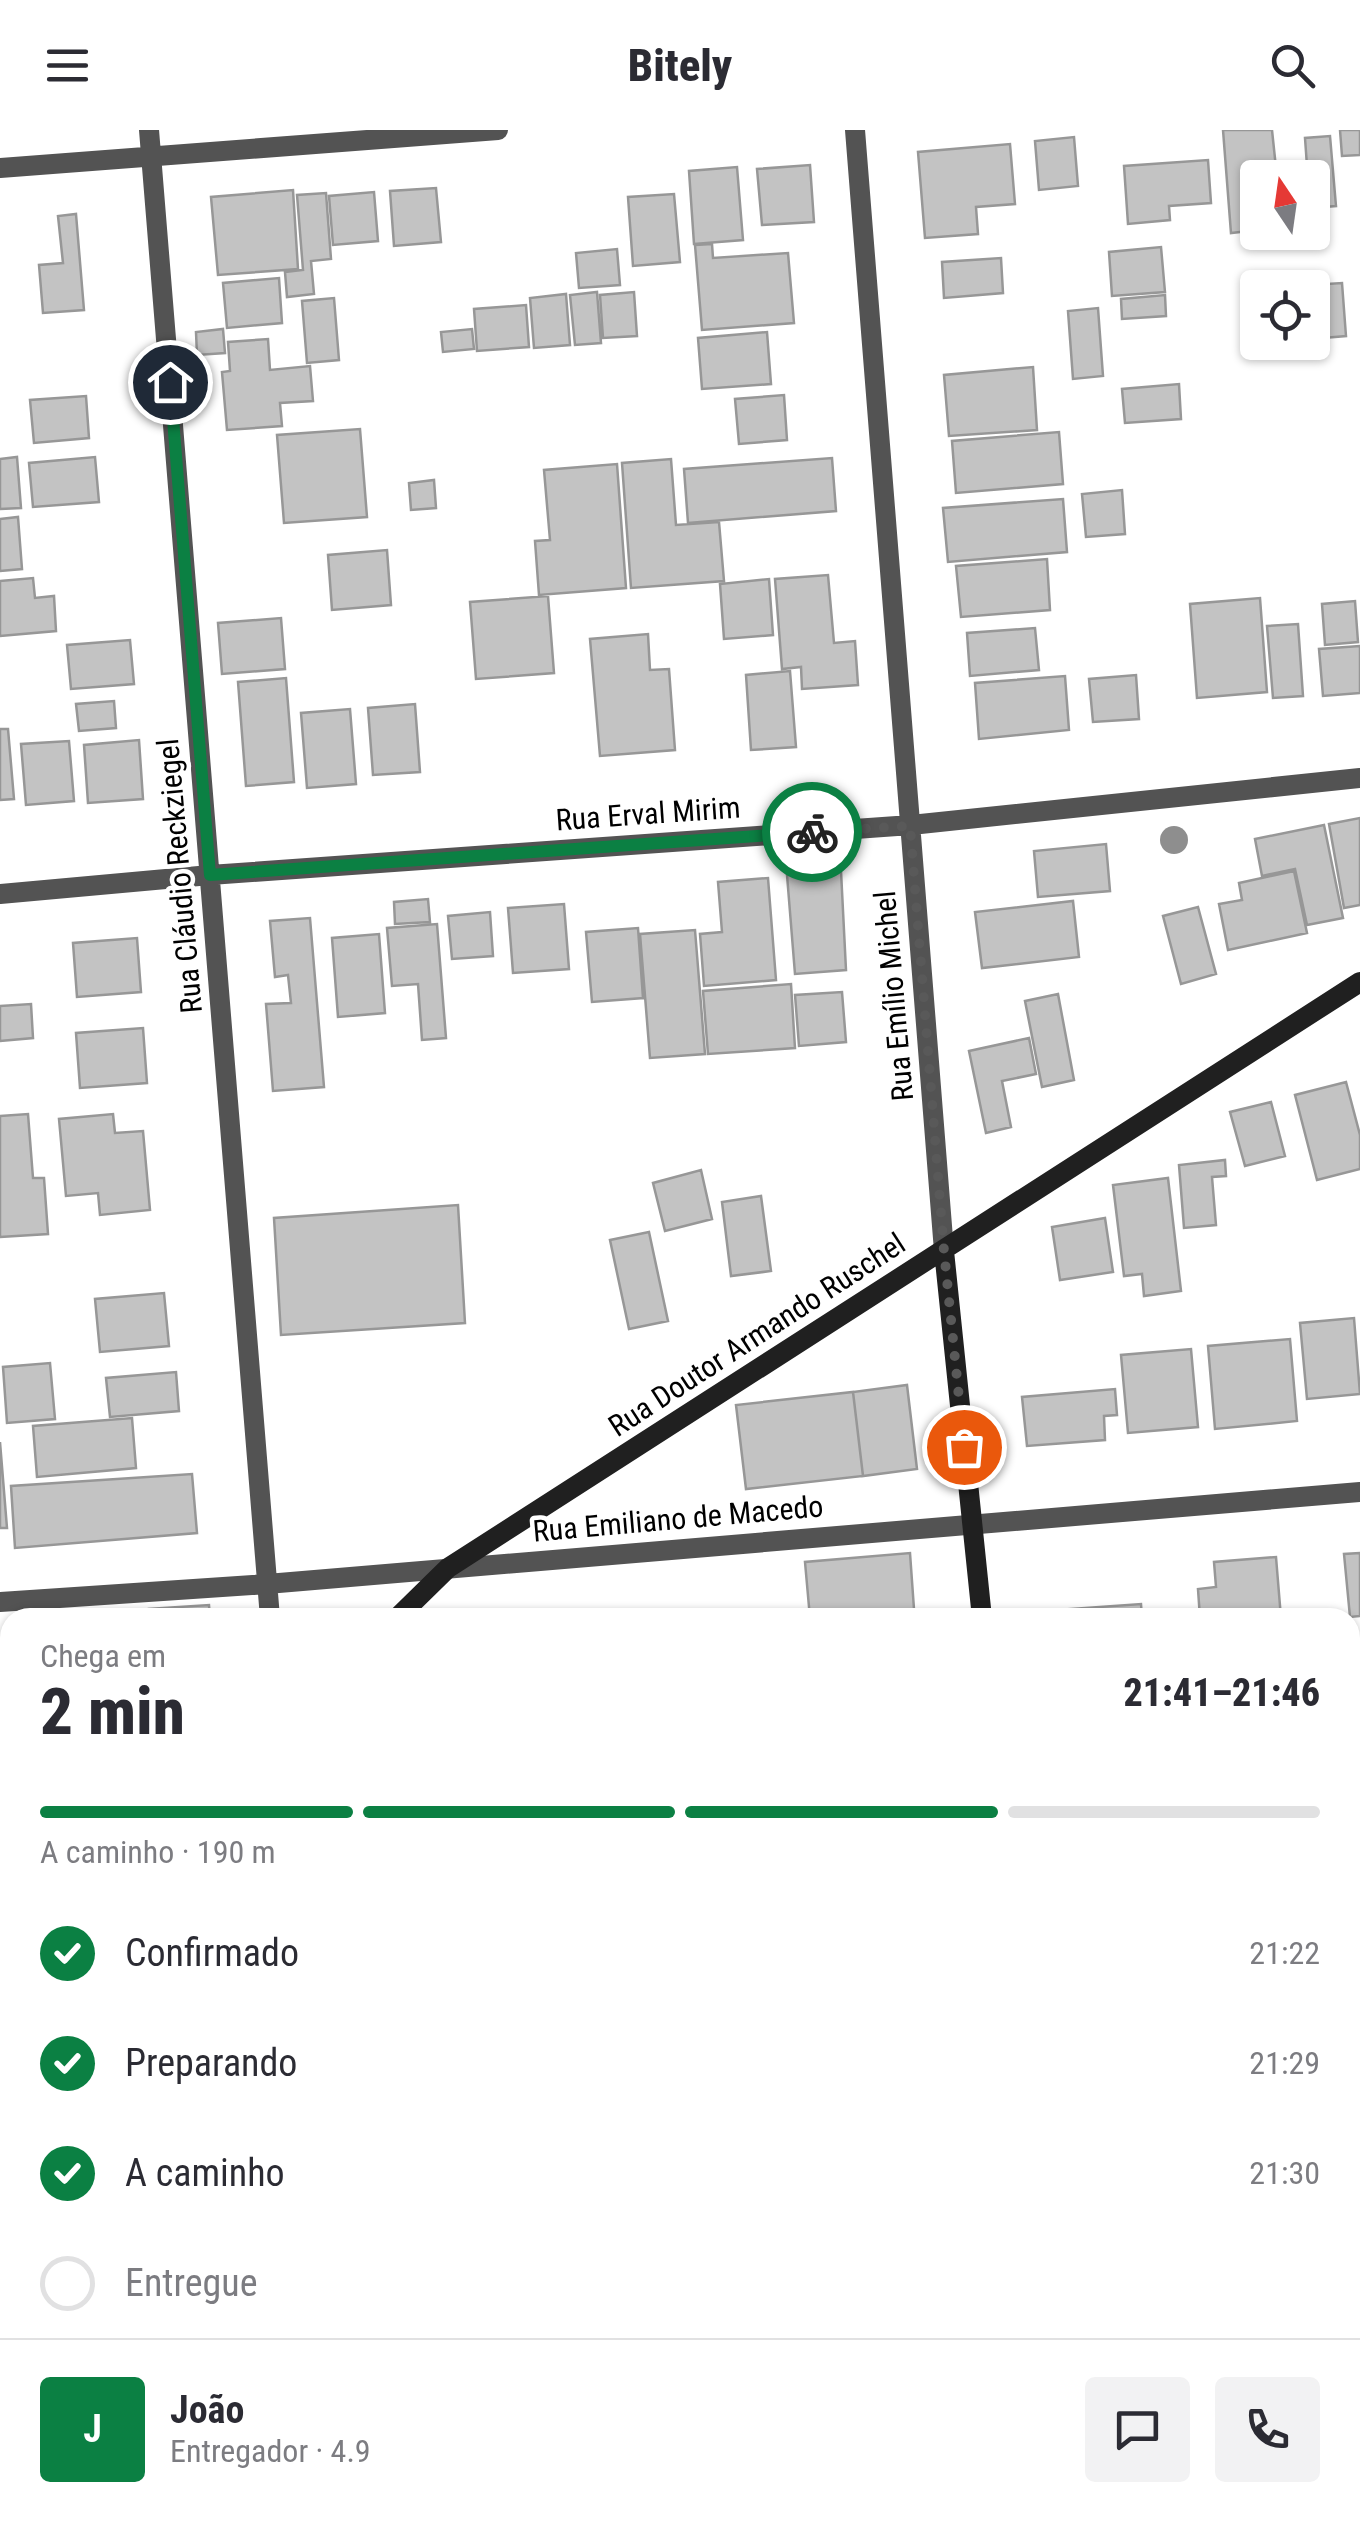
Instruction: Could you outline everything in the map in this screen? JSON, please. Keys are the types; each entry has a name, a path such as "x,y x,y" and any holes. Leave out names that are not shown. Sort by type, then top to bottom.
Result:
{"main road":[{"name":"Rua Doutor Armando Ruschel","path":"407,1608 448,1568 1360,982"},
{"name":"Rua Emílio Michel","path":"944,1251 981,1608"}],"street":[{"name":"Rua Cláudio Reckziegel","path":"149,130 269,1608"},
{"path":"0,168 498,130"},
{"name":"Rua Emílio Michel","path":"855,130 944,1251"},
{"name":"Rua Erval Mirim","path":"0,894 210,875 910,826 1360,778"},
{"name":"Rua Emiliano de Macedo","path":"0,1602 267,1584 1360,1492"}],"building":[{"path":"1223,130 1272,130 1275,160 1240,160 1240,232 1231,233"},
{"path":"1340,130 1360,130 1360,155 1342,156"},
{"path":"1330,136 1336,206 1330,206 1330,160 1307,160 1305,138"},
{"path":"1074,137 1078,186 1039,190 1035,141"},
{"path":"1010,144 1015,204 976,207 978,234 925,238 918,152"},
{"path":"1208,160 1211,203 1169,206 1170,220 1128,224 1124,166"},
{"path":"810,165 814,222 762,225 757,169"},
{"path":"737,167 743,240 694,244 689,171"},
{"path":"436,188 441,242 394,246 390,191"},
{"path":"293,190 298,269 218,275 211,197"},
{"path":"374,192 378,241 333,245 329,196"},
{"path":"326,193 331,259 311,261 314,294 287,297 285,272 303,270 297,195"},
{"path":"674,194 680,262 633,266 628,197"},
{"path":"76,214 84,310 43,313 39,265 63,263 58,216"},
{"path":"712,244 713,258 788,253 794,323 702,330 695,245"},
{"path":"1161,247 1165,292 1112,296 1109,252"},
{"path":"617,249 620,285 579,288 576,253"},
{"path":"1001,258 1003,293 944,298 942,262"},
{"path":"279,278 282,323 227,328 223,283"},
{"path":"1342,283 1346,336 1330,337 1330,284"},
{"path":"597,292 601,343 575,345 570,295"},
{"path":"634,292 637,336 603,338 600,295"},
{"path":"566,294 570,345 534,348 530,298"},
{"path":"1165,295 1166,316 1122,319 1121,299"},
{"path":"334,298 339,360 307,363 302,301"},
{"path":"526,305 529,347 477,351 474,309"},
{"path":"1098,308 1103,376 1073,379 1068,311"},
{"path":"223,329 225,353 197,355 196,332"},
{"path":"472,329 474,349 443,352 441,332"},
{"path":"767,332 771,384 702,389 698,338"},
{"path":"268,339 270,370 310,366 313,401 280,403 282,426 227,430 222,372 230,371 228,342"},
{"path":"1033,367 1037,430 949,436 944,375"},
{"path":"1179,384 1181,419 1125,423 1122,389"},
{"path":"784,395 787,440 739,444 735,399"},
{"path":"86,396 89,438 34,443 30,400"},
{"path":"360,429 367,517 284,523 277,435"},
{"path":"1059,432 1063,484 956,493 952,441"},
{"path":"17,457 21,508 0,509 0,459"},
{"path":"95,457 99,502 33,507 29,463"},
{"path":"832,458 836,511 688,523 684,469"},
{"path":"671,459 676,525 719,522 724,581 631,588 622,463"},
{"path":"617,464 626,588 539,595 535,541 550,540 544,470"},
{"path":"434,480 436,508 411,510 409,483"},
{"path":"1122,490 1125,534 1086,537 1082,494"},
{"path":"1063,499 1067,552 948,562 943,508"},
{"path":"18,517 22,569 0,571 0,519"},
{"path":"387,550 391,605 332,610 328,555"},
{"path":"1047,559 1050,610 961,617 956,566"},
{"path":"828,575 834,643 855,641 858,685 802,689 801,667 782,669 775,579"},
{"path":"33,578 35,598 54,596 56,631 0,636 0,581"},
{"path":"769,579 773,635 724,639 720,584"},
{"path":"548,596 554,673 476,679 470,602"},
{"path":"1260,598 1267,692 1197,698 1190,604"},
{"path":"1355,601 1358,642 1325,645 1322,604"},
{"path":"281,618 285,669 222,674 218,623"},
{"path":"1298,624 1303,696 1273,698 1267,626"},
{"path":"1035,628 1039,670 970,676 967,633"},
{"path":"648,634 650,670 669,669 675,750 600,756 590,639"},
{"path":"130,640 134,684 71,689 67,645"},
{"path":"1360,646 1360,693 1323,696 1319,649"},
{"path":"790,671 796,747 751,750 746,675"},
{"path":"1136,675 1139,719 1093,722 1089,679"},
{"path":"1065,676 1069,730 979,739 975,683"},
{"path":"286,678 294,782 246,786 238,682"},
{"path":"114,701 116,728 79,731 76,704"},
{"path":"415,704 420,772 373,775 368,708"},
{"path":"350,709 356,784 307,788 301,713"},
{"path":"0,729 8,729 14,799 0,800"},
{"path":"139,740 143,799 88,803 84,745"},
{"path":"69,741 74,801 26,805 21,744"},
{"path":"1360,818 1360,905 1344,908 1329,824"},
{"path":"1324,825 1343,918 1307,925 1295,869 1262,876 1255,839"},
{"path":"1106,844 1110,891 1038,897 1034,851"},
{"path":"841,871 846,970 795,974 787,875"},
{"path":"1294,871 1307,933 1228,950 1219,904 1242,900 1239,883"},
{"path":"768,878 776,980 704,986 700,934 722,932 718,882"},
{"path":"428,899 430,922 395,924 394,902"},
{"path":"1073,901 1079,957 982,968 975,912"},
{"path":"564,904 569,969 513,973 508,908"},
{"path":"1198,907 1216,974 1181,984 1163,916"},
{"path":"490,912 493,956 452,959 448,916"},
{"path":"310,918 324,1087 273,1091 266,1004 291,1003 288,975 275,977 270,921"},
{"path":"437,924 446,1038 422,1040 418,984 392,986 387,928"},
{"path":"638,928 643,998 592,1002 586,932"},
{"path":"695,930 705,1054 650,1058 640,934"},
{"path":"379,934 385,1013 338,1017 332,938"},
{"path":"137,938 141,992 77,997 73,943"},
{"path":"791,984 795,1048 708,1054 703,991"},
{"path":"842,992 846,1042 799,1046 795,995"},
{"path":"1058,994 1074,1080 1042,1087 1025,1001"},
{"path":"31,1004 33,1038 0,1041 0,1006"},
{"path":"143,1028 147,1083 80,1088 76,1033"},
{"path":"1029,1038 1036,1074 1002,1081 1011,1127 986,1133 969,1051"},
{"path":"1346,1082 1360,1135 1360,1169 1317,1180 1295,1095"},
{"path":"1271,1102 1285,1156 1245,1166 1230,1112"},
{"path":"28,1114 33,1178 44,1178 48,1234 0,1237 0,1116"},
{"path":"113,1114 115,1133 143,1131 150,1210 100,1215 98,1193 66,1196 59,1119"},
{"path":"1225,1160 1226,1176 1212,1177 1216,1225 1184,1228 1179,1165"},
{"path":"701,1170 712,1219 665,1231 653,1183"},
{"path":"1168,1178 1181,1291 1144,1296 1142,1274 1124,1276 1113,1185"},
{"path":"761,1196 771,1271 731,1276 722,1202"},
{"path":"458,1205 465,1323 281,1335 274,1218"},
{"path":"1105,1218 1113,1272 1060,1280 1052,1227"},
{"path":"649,1232 668,1321 629,1329 610,1240"},
{"path":"164,1293 169,1346 100,1352 95,1299"},
{"path":"1354,1318 1360,1394 1307,1399 1300,1323"},
{"path":"1290,1339 1297,1421 1215,1429 1208,1346"},
{"path":"1191,1349 1198,1427 1128,1433 1121,1355"},
{"path":"50,1363 55,1419 7,1423 3,1367"},
{"path":"176,1372 179,1411 110,1417 106,1378"},
{"path":"907,1385 917,1469 863,1476 853,1392"},
{"path":"1115,1389 1117,1415 1104,1416 1105,1440 1027,1446 1022,1397"},
{"path":"853,1392 863,1476 746,1489 736,1405"},
{"path":"132,1418 136,1468 37,1477 33,1426"},
{"path":"0,1442 7,1528 0,1528"},
{"path":"192,1474 197,1533 15,1548 11,1486"},
{"path":"910,1553 914,1608 809,1608 805,1562"},
{"path":"1360,1553 1360,1608 1349,1608 1344,1554"},
{"path":"1276,1557 1280,1608 1199,1608 1198,1589 1216,1587 1214,1562"},
{"path":"1141,1604 1141,1608 1086,1608"},
{"path":"209,1605 209,1608 164,1608"}],"way so far":[{"path":"812,832 910,826 964,1447"}],"route":[{"path":"170,382 210,875 812,832"}]}
